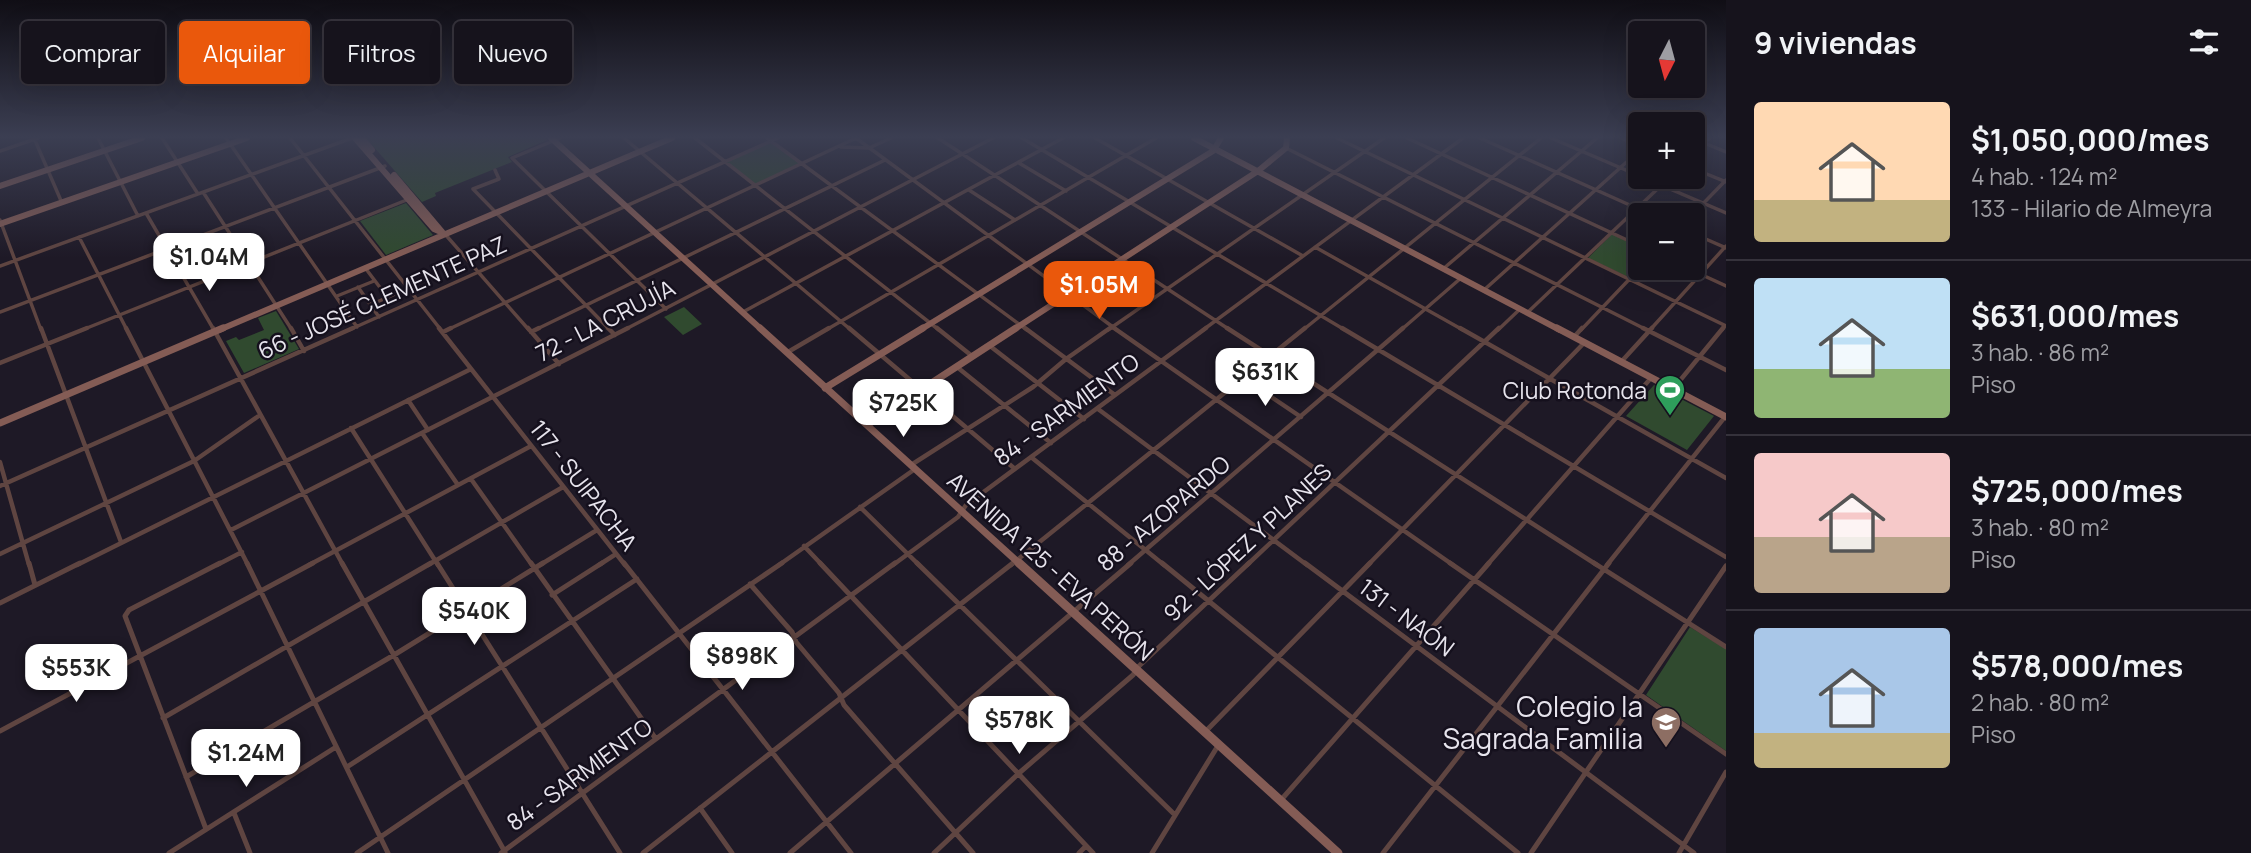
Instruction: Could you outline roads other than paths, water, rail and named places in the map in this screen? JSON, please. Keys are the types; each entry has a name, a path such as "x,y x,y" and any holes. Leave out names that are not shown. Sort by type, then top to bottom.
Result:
{"main road":[{"path":"0,186 25,178"},
{"path":"1,223 133,178"},
{"path":"392,178 444,234"},
{"path":"0,421 576,178"},
{"name":"AVENIDA 125 - EVA PERÓN","path":"595,178 1338,853"},
{"path":"825,388 1167,178"},
{"path":"867,425 1248,178"},
{"path":"1271,178 1726,417"},
{"path":"329,283 385,259"}],"street":[{"path":"51,178 62,203"},
{"path":"119,178 138,216"},
{"path":"188,178 225,226 304,351"},
{"path":"0,266 243,178"},
{"path":"253,178 358,327"},
{"name":"117 - SUIPACHA","path":"322,178 851,853"},
{"path":"0,312 354,178"},
{"path":"473,189 499,178"},
{"path":"532,178 666,309"},
{"path":"671,178 1015,468"},
{"name":"66 - JOSÉ CLEMENTE PAZ","path":"3,484 692,178"},
{"path":"746,178 972,357"},
{"path":"443,332 773,178"},
{"path":"820,178 1115,395"},
{"path":"531,332 848,178"},
{"path":"910,178 1160,362 1726,754"},
{"name":"72 - LA CRUJÍA","path":"231,530 713,285 917,178"},
{"path":"742,313 992,178"},
{"path":"998,178 1328,394 1726,647"},
{"path":"1044,178 1066,191"},
{"path":"787,353 1089,178 1726,557"},
{"path":"1167,178 1303,256"},
{"path":"357,853 804,547 967,427 1037,384 1066,359 1327,178"},
{"path":"1344,178 1726,370"},
{"name":"84 - SARMIENTO","path":"503,852 958,517 1015,468 1409,178"},
{"path":"1419,178 1628,279"},
{"path":"643,853 1016,561 1491,178"},
{"path":"1494,178 1628,241"},
{"path":"1443,269 1548,178"},
{"path":"1568,178 1628,205"},
{"path":"1484,290 1609,178"},
{"path":"1704,203 1726,181"},
{"path":"469,184 615,335"},
{"name":"92 - LÓPEZ Y PLANES","path":"1643,203 1657,189"},
{"path":"1667,189 1701,203"},
{"path":"969,190 1015,220"},
{"path":"0,363 410,198"},
{"path":"1705,205 1726,213"},
{"path":"146,213 242,379 284,460 465,779 503,852"},
{"name":"92 - LÓPEZ Y PLANES","path":"934,853 1018,774 1137,670 1485,343 1557,285 1628,217"},
{"path":"1,223 121,542"},
{"path":"444,234 559,364"},
{"path":"79,237 231,530 388,853"},
{"path":"1705,238 1726,247 1705,270"},
{"path":"1315,247 1726,478"},
{"path":"366,269 388,298"},
{"path":"1705,276 1726,286"},
{"name":"88 - AZOPARDO","path":"790,853 1461,278"},
{"path":"1573,337 1628,280"},
{"path":"1631,280 1726,326 1673,389"},
{"path":"1621,362 1695,280"},
{"path":"337,296 374,281"},
{"path":"358,287 379,317"},
{"path":"370,305 409,288"},
{"path":"1206,732 1584,343"},
{"path":"990,346 1084,418"},
{"path":"957,367 1051,443"},
{"path":"0,603 471,369"},
{"path":"1243,378 1301,417"},
{"path":"1281,801 1651,378"},
{"path":"408,400 428,430"},
{"name":"131 - NAÓN","path":"1098,409 1694,853"},
{"path":"0,554 194,461 260,415"},
{"path":"1383,853 1690,458 1720,420 1726,417"},
{"path":"351,428 620,853"},
{"path":"422,433 458,485"},
{"path":"0,732 530,446"},
{"path":"1031,457 1518,853"},
{"path":"0,462 3,484 35,585"},
{"path":"471,479 656,739"},
{"path":"163,718 563,487"},
{"path":"860,507 1175,815"},
{"path":"186,777 394,655 597,530"},
{"path":"804,547 1093,853"},
{"path":"206,829 126,613 242,552"},
{"path":"551,595 617,554"},
{"path":"1531,853 1726,566"},
{"path":"347,767 637,579"},
{"path":"750,584 841,698 974,853"},
{"path":"1152,853 1219,744"},
{"path":"169,853 336,747"},
{"path":"1679,853 1726,772"},
{"path":"700,808 732,853"},
{"path":"234,813 250,853"},
{"path":"1079,853 1086,846"}],"place":[{"name":"Club Rotonda","path":"1670,417"},
{"name":"Colegio la Sagrada Familia","path":"1666,749"}]}
